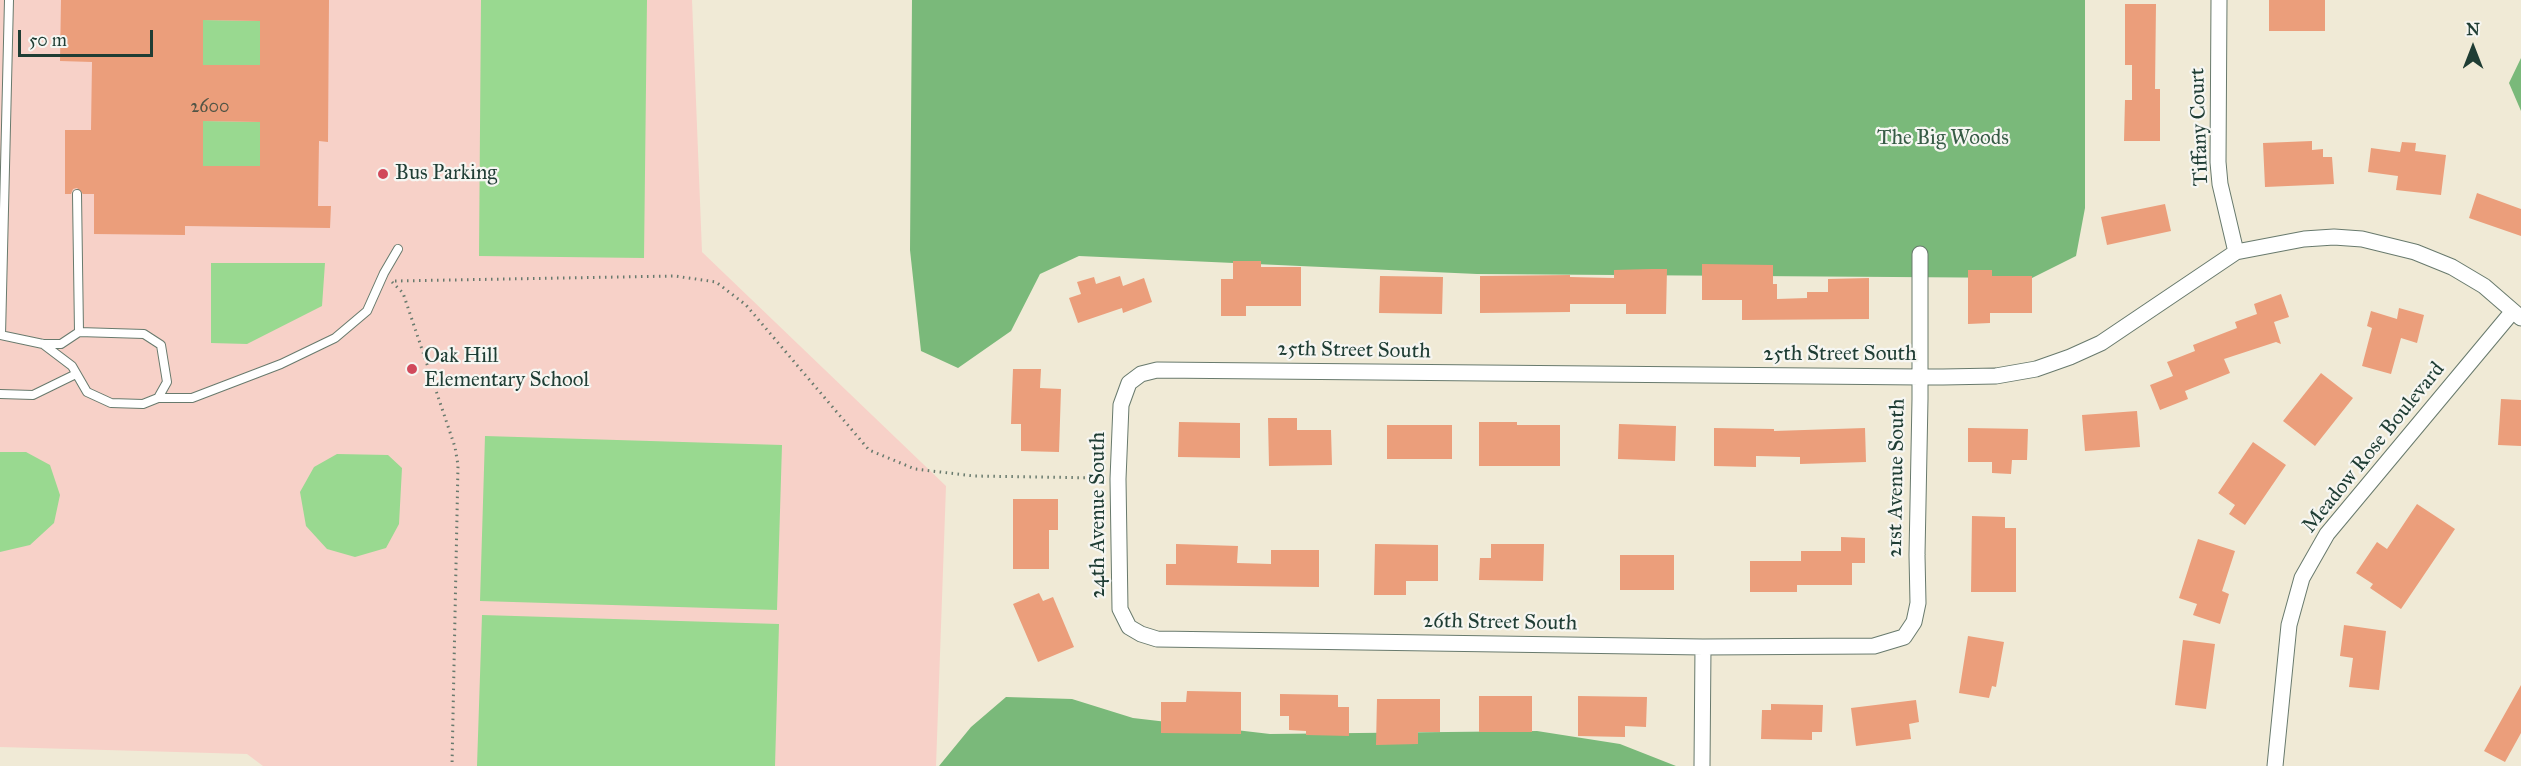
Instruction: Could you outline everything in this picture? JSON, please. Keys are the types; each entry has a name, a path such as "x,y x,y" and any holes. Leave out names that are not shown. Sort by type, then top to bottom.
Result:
{"street":[{"name":"Tiffany Court","path":"2219,0 2218,162 2220,184 2236,252"},
{"name":"25th Street South","path":"1121,405 1129,383 1141,374 1156,370 1996,376 2036,369 2101,343 2236,252 2304,239 2361,239 2415,252 2452,267 2484,286 2517,315"},
{"name":"21st Avenue South","path":"1843,646 1874,646 1904,638 1914,622 1918,603 1920,254"},
{"name":"Meadow Rose Boulevard","path":"2275,766 2289,625 2302,578 2326,534 2517,315"},
{"name":"24th Avenue South","path":"1121,405 1118,479 1120,609 1129,627 1157,639"},
{"name":"26th Street South","path":"1157,639 1703,647 1843,646"},
{"path":"1702,766 1703,647"}],"lane":[{"path":"9,0 1,335 43,344 61,344 79,332 144,334 161,345 167,382 158,398"},
{"path":"77,194 79,332"},
{"path":"43,344 72,366 87,392 111,403 143,404 158,398 192,398 281,364 335,338 367,310 398,249"},
{"path":"0,394 33,395 76,374"}],"path":[{"path":"452,766 458,465 455,447 403,293 391,281 675,276 716,282 746,305 869,450 915,469 974,476 1103,478"}],"shaded area":[{"name":"Oak Hill Elementary School","path":"0,0 692,0 702,252 946,486 936,766 263,766 247,754 0,747"}],"green space":[{"path":"481,0 647,0 644,258 479,256"},
{"name":"The Big Woods","path":"912,0 2085,0 2085,208 2076,256 2032,278 1477,274 1079,256 1040,274 1011,331 958,368 921,351 910,250"},
{"path":"203,20 260,21 260,65 203,65"},
{"path":"2521,58 2521,111 2509,83"},
{"path":"203,121 260,122 260,166 203,166"},
{"path":"211,263 325,263 322,306 247,344 211,343"},
{"path":"485,436 782,445 777,610 480,601"},
{"path":"0,452 26,452 50,465 60,495 54,523 30,545 0,552"},
{"path":"337,454 388,455 402,468 399,524 386,548 355,557 327,549 306,526 300,492 314,467"},
{"path":"482,615 779,624 775,766 477,766"},
{"path":"1006,697 1072,699 1133,718 1270,734 1537,731 1620,744 1676,766 939,766 971,727"}],"building":[{"path":"61,0 329,0 328,142 319,141 318,206 331,206 330,228 185,226 185,235 94,234 94,194 83,194 77,188 73,189 71,194 65,194 65,130 91,130 92,62 60,61","holes":["203,20 260,21 260,65 203,65","203,121 260,122 260,166 203,166"]},
{"path":"2269,0 2325,0 2325,31 2269,31"},
{"path":"2125,4 2156,4 2155,89 2160,89 2160,141 2124,141 2125,100 2132,100 2132,65 2125,65"},
{"path":"2312,141 2312,150 2323,149 2323,157 2332,157 2334,184 2265,187 2263,143"},
{"path":"2402,142 2416,143 2415,151 2446,155 2441,195 2396,190 2398,176 2368,172 2371,148 2400,152"},
{"path":"2477,193 2521,209 2521,236 2469,218"},
{"path":"2165,204 2171,231 2107,245 2101,217"},
{"path":"1233,261 1261,261 1261,267 1301,267 1301,306 1246,306 1246,316 1221,316 1221,279 1233,279"},
{"path":"1702,264 1773,265 1773,284 1777,284 1777,299 1807,298 1807,292 1828,292 1828,279 1869,278 1869,319 1742,320 1742,300 1702,300"},
{"path":"1667,269 1666,314 1626,314 1626,304 1570,304 1570,312 1480,313 1480,276 1570,275 1570,277 1614,278 1614,270"},
{"path":"1968,270 1992,270 1992,276 2032,276 2032,313 1990,313 1990,323 1968,324"},
{"path":"1120,276 1123,286 1144,278 1152,302 1123,313 1122,308 1078,323 1069,298 1081,294 1077,282 1094,277 1096,284"},
{"path":"1380,276 1443,277 1442,314 1379,313"},
{"path":"2281,294 2289,317 2274,322 2281,344 2276,342 2224,359 2230,373 2185,391 2188,399 2160,410 2150,385 2173,376 2167,362 2195,351 2193,345 2237,328 2235,322 2257,314 2254,304"},
{"path":"2399,308 2424,315 2417,343 2401,338 2391,374 2362,366 2372,328 2367,326 2371,311 2397,319"},
{"path":"1013,369 1041,369 1040,388 1061,389 1059,452 1021,451 1021,424 1011,424"},
{"path":"2321,373 2353,398 2315,446 2283,421"},
{"path":"2501,399 2521,400 2521,446 2498,445"},
{"path":"2137,411 2140,447 2085,451 2082,415"},
{"path":"1268,418 1297,418 1297,430 1331,430 1332,465 1269,466"},
{"path":"1179,422 1240,423 1240,458 1178,457"},
{"path":"1479,422 1560,425 1560,466 1479,466"},
{"path":"1619,424 1676,426 1675,461 1618,459"},
{"path":"1387,425 1452,425 1452,459 1387,459"},
{"path":"1714,428 1774,429 1774,431 1865,428 1866,462 1800,464 1800,457 1756,456 1756,467 1714,466"},
{"path":"1968,428 2028,429 2027,460 2012,460 2011,474 1992,473 1992,462 1968,462"},
{"path":"2253,442 2286,465 2245,525 2229,514 2235,505 2218,493"},
{"path":"1013,499 1058,499 1058,530 1049,530 1049,569 1013,569"},
{"path":"2417,504 2455,529 2401,609 2370,588 2373,584 2356,573 2377,542 2387,549"},
{"path":"1972,516 2005,517 2005,528 2016,528 2016,592 1971,592"},
{"path":"1841,537 1865,538 1865,563 1852,563 1852,585 1797,585 1797,592 1750,592 1750,561 1801,561 1801,551 1841,551"},
{"path":"2198,539 2235,551 2222,591 2229,594 2220,624 2193,615 2197,604 2179,598"},
{"path":"1176,544 1238,546 1237,563 1271,564 1271,550 1319,550 1319,587 1166,585 1166,564 1176,564"},
{"path":"1375,544 1438,545 1438,581 1406,581 1406,595 1374,595"},
{"path":"1491,544 1544,544 1543,581 1479,580 1480,558 1491,558"},
{"path":"1620,555 1674,555 1674,590 1620,590"},
{"path":"1039,593 1043,601 1053,597 1074,647 1038,662 1013,604"},
{"path":"2344,625 2386,631 2379,690 2349,687 2353,658 2340,656"},
{"path":"1968,636 2004,642 1996,687 1992,686 1989,698 1959,693"},
{"path":"2183,640 2215,644 2206,709 2175,705"},
{"path":"2521,685 2521,733 2505,762 2484,751"},
{"path":"1187,691 1241,692 1241,734 1161,733 1161,702 1186,702"},
{"path":"1280,694 1338,695 1338,707 1349,707 1349,736 1306,735 1306,731 1289,730 1289,716 1280,716"},
{"path":"1479,696 1532,696 1532,732 1479,732"},
{"path":"1578,696 1647,697 1646,727 1625,726 1625,737 1578,736"},
{"path":"1377,699 1440,699 1440,732 1418,732 1418,744 1376,745"},
{"path":"1916,700 1919,722 1909,724 1911,739 1856,746 1851,708"},
{"path":"1771,704 1823,705 1822,732 1812,732 1812,740 1761,739 1762,710 1771,710"}],"place":[{"name":"Bus Parking","path":"383,174"},
{"name":"Oak Hill Elementary School","path":"412,369"}]}
